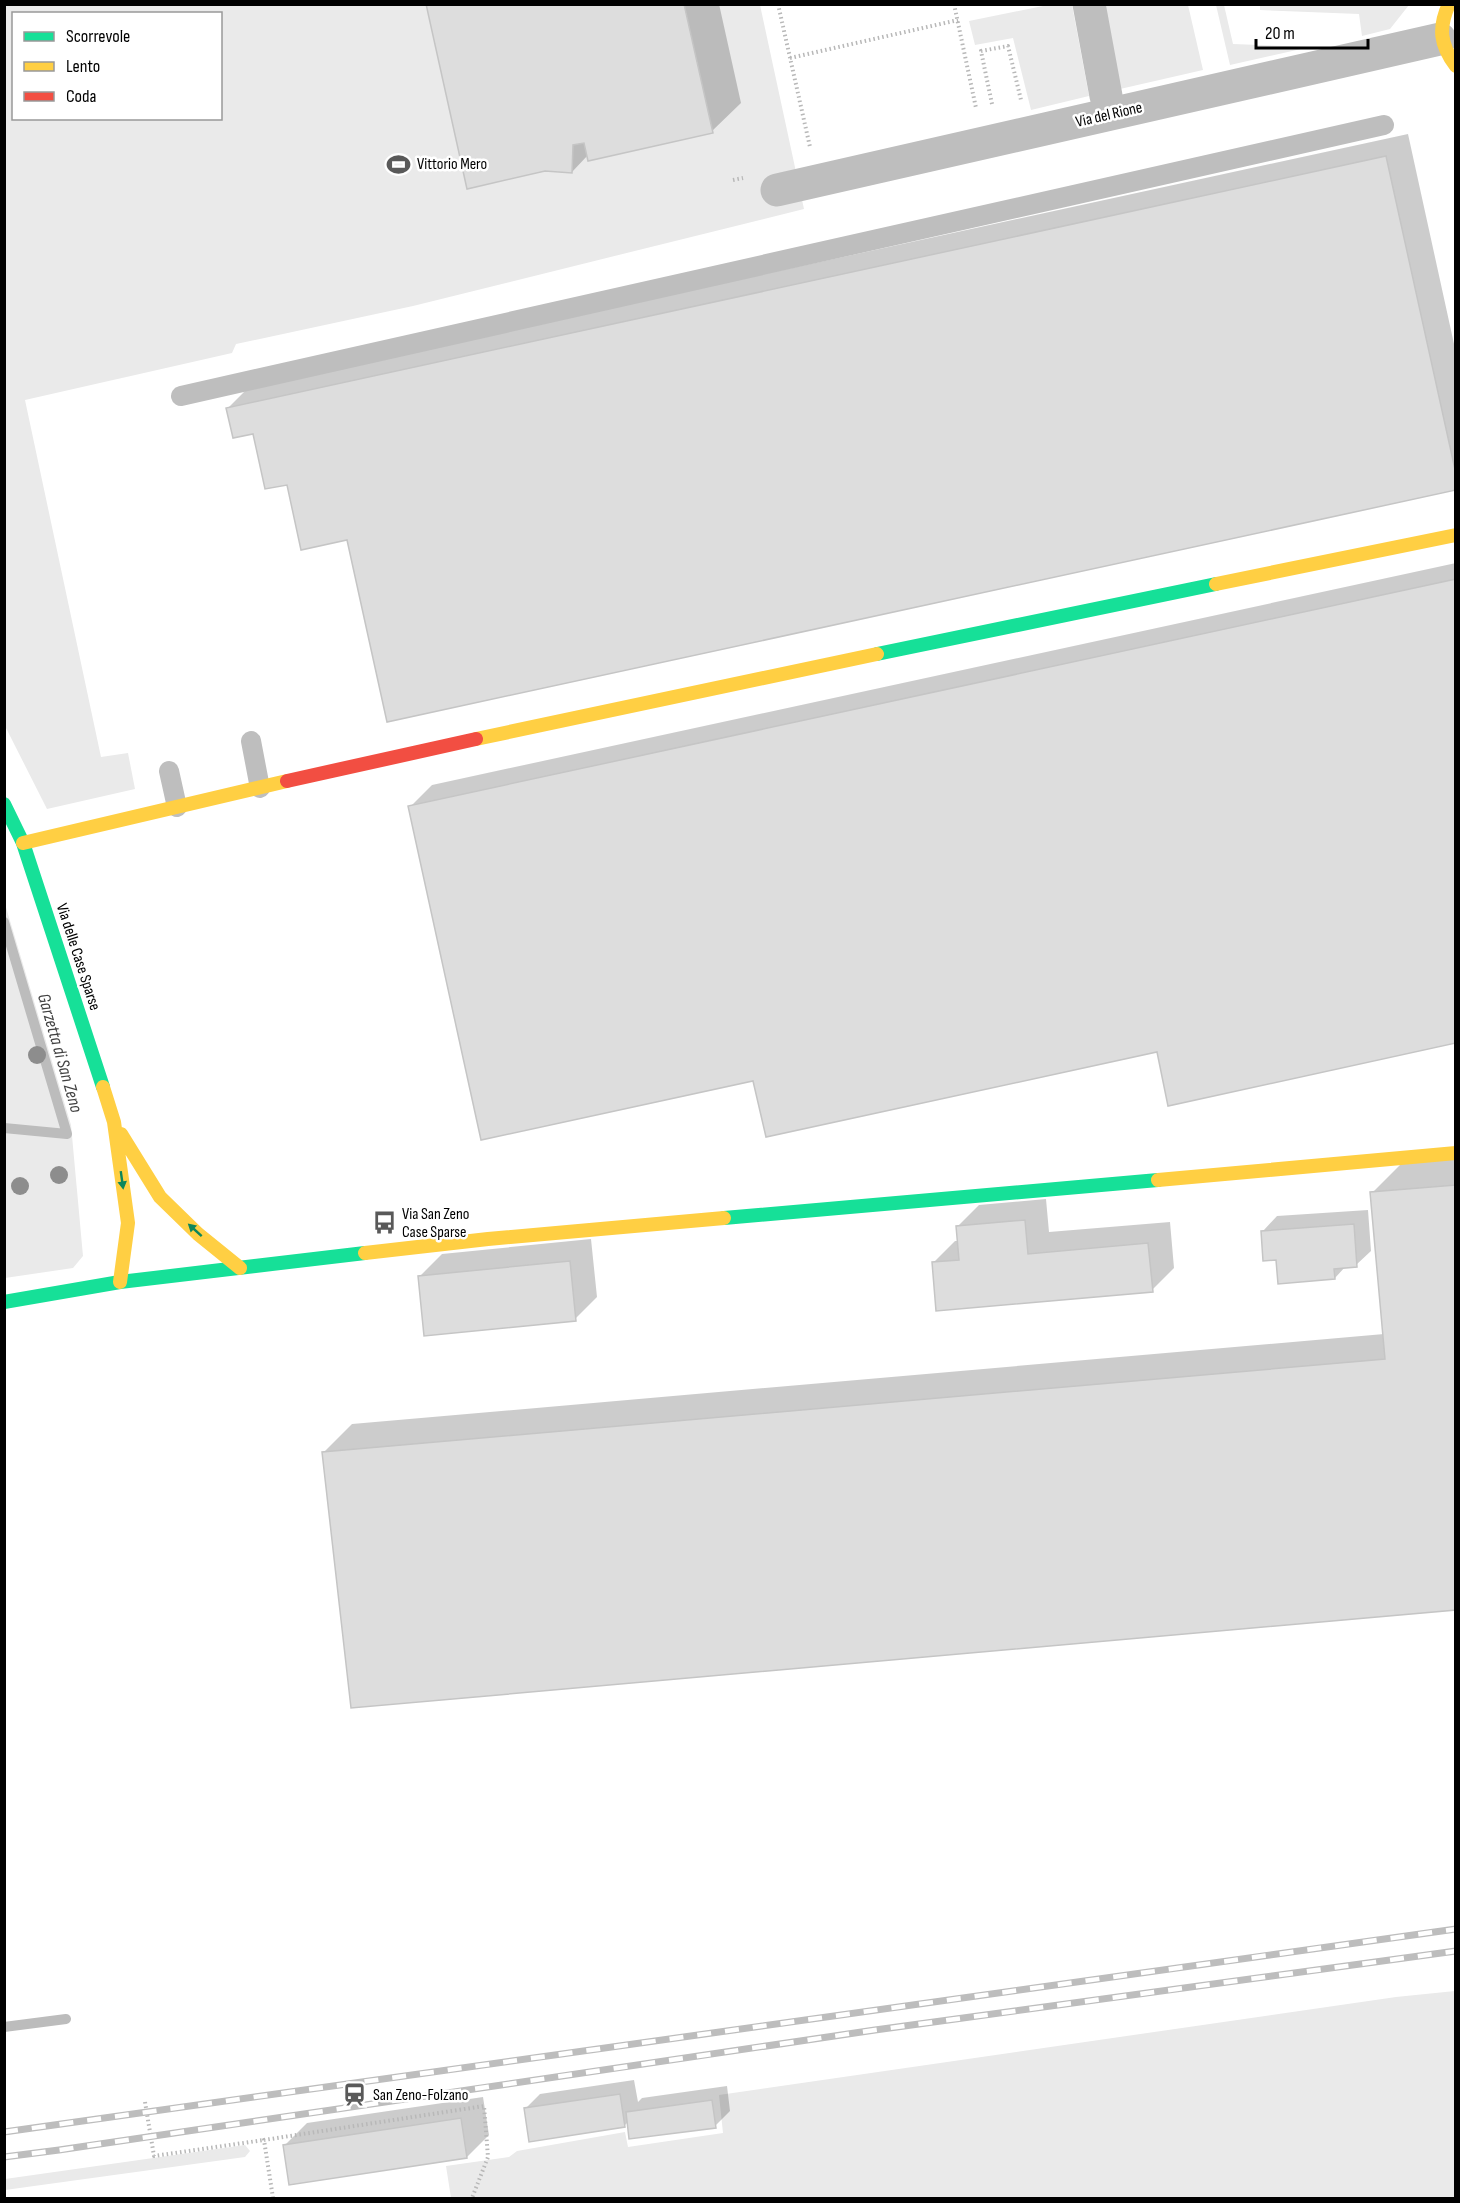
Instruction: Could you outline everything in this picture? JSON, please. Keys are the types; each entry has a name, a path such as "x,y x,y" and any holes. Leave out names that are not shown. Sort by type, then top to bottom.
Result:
{"street":[{"path":"1089,4 1106,96"},
{"name":"Via del Rione","path":"777,190 1448,53 1443,17 1449,4"},
{"path":"23,843 408,753 793,671 1455,536"},
{"name":"Via delle Case Sparse","path":"4,804 23,843 114,1122 128,1223 120,1282"},
{"name":"Via delle Case Sparse","path":"114,1122 160,1197 198,1234 240,1268"},
{"path":"4,1302 120,1282 489,1239 1455,1153"}],"lane":[{"path":"181,396 1384,125"},
{"path":"251,741 260,788"},
{"path":"169,771 177,807"}],"path":[{"path":"778,4 810,150"},
{"path":"954,4 977,115"},
{"path":"790,58 958,20"},
{"path":"994,111 981,51 1008,46 1022,103"},
{"path":"733,180 745,178"},
{"path":"145,2102 154,2156 484,2106 488,2157 472,2199"},
{"path":"264,2140 273,2199"}],"shaded area":[{"path":"1260,4 1409,5 1390,29 1362,36 1359,14 1260,10"},
{"name":"Vittorio Mero","path":"4,5 760,5 804,209 413,306 236,344 232,353 25,400 101,757 128,753 135,789 47,809 5,726"},
{"path":"1048,5 1072,5 1089,96 1031,110 1013,38 975,45 969,21"},
{"path":"1104,5 1188,5 1203,70 1120,89"},
{"path":"1216,5 1224,5 1233,44 1310,47 1230,65"},
{"path":"5,904 71,1125 83,1256 73,1268 5,1278"},
{"path":"1455,1991 1455,2198 451,2198 446,2166 509,2157 517,2151 625,2132 628,2147 723,2133 719,2095 1396,1997"},
{"path":"245,2145 250,2151 245,2157 5,2190 5,2179"}],"building":[{"path":"426,4 684,4 713,133 588,161 584,143 573,145 572,173 545,171 467,189"},
{"path":"1386,156 1456,474 1456,490 387,722 347,540 301,550 287,485 265,489 253,434 233,438 226,408"},
{"path":"1456,579 1456,1043 1168,1106 1157,1052 766,1137 753,1081 481,1140 408,806"},
{"path":"1456,1185 1456,1610 351,1708 322,1452 1385,1359 1370,1192"},
{"path":"1025,1220 1028,1254 1148,1243 1153,1292 936,1311 932,1262 959,1260 956,1226"},
{"path":"1354,1224 1357,1267 1334,1269 1335,1279 1278,1284 1276,1260 1263,1261 1261,1231"},
{"path":"570,1261 576,1321 424,1336 418,1276"},
{"path":"620,2094 625,2127 529,2142 524,2108"},
{"path":"712,2100 716,2128 629,2139 626,2112"},
{"path":"461,2118 467,2158 289,2185 283,2145"}],"waterway":[{"name":"Garzetta di San Zeno","path":"4,922 67,1134 4,1128"},
{"path":"4,2027 66,2019"}],"railway":[{"path":"4,2132 1456,1929"},
{"path":"4,2157 875,2030 1456,1951"}],"traffic: fast":[{"path":"877,654 1216,584"},
{"path":"4,804 23,843 103,1087"},
{"path":"724,1218 1158,1180"},
{"path":"4,1302 120,1282 365,1253"}],"traffic: slow":[{"path":"1449,4 1443,21 1442,36 1447,51 1456,66"},
{"path":"1216,584 1456,535"},
{"path":"476,739 877,654"},
{"path":"23,843 287,781"},
{"path":"103,1087 114,1122 128,1223 120,1282"},
{"path":"121,1134 160,1197 198,1234 240,1268"},
{"path":"1158,1180 1456,1153"},
{"path":"365,1253 488,1239 724,1218"}],"traffic: jam":[{"path":"287,781 476,739"}],"place":[{"name":"Vittorio Mero","path":"399,164"},
{"name":"Via San Zeno Case Sparse","path":"384,1223"},
{"name":"San Zeno-Folzano","path":"355,2095"}]}
